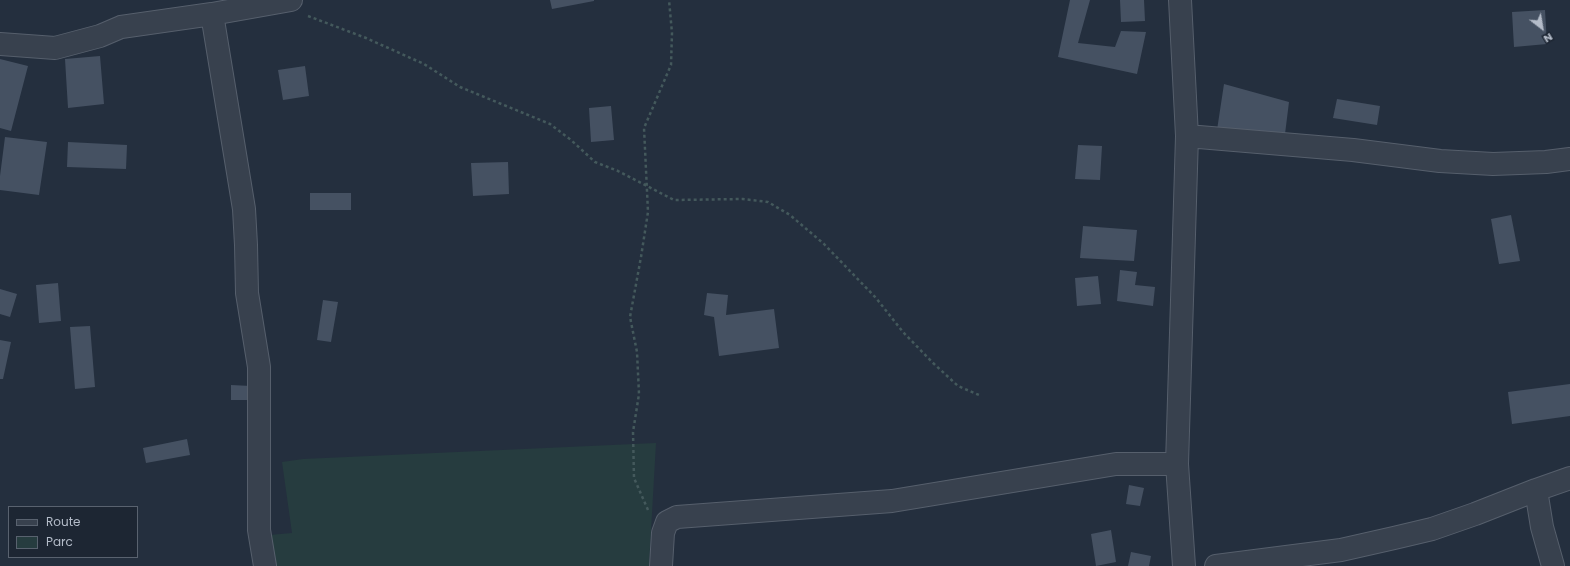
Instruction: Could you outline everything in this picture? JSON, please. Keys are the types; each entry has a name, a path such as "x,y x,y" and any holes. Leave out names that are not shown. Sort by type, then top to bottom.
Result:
{"street":[{"path":"1180,0 1187,136 1178,464 1184,566"},
{"path":"0,44 55,48 100,36 121,27 212,14 285,1"},
{"path":"212,14 244,209 246,293 258,367 260,416 258,473 259,530 266,566"},
{"path":"1187,136 1353,150 1440,161 1493,164 1546,162 1570,158"},
{"path":"661,566 663,533 667,522 677,517 892,500 1116,464 1178,464"},
{"path":"1216,566 1341,550 1432,529 1570,478"},
{"path":"1536,490 1542,527 1553,566"}],"path":[{"path":"667,522 649,515 634,478 633,432 639,394 637,352 630,318 648,212 644,128 671,65 672,33 669,0"},
{"path":"285,1 300,13 366,38 424,64 460,86 550,124 571,140 595,162 618,171 674,200 743,198 768,202 790,215 824,244 876,298 903,332 958,386 979,395"}],"green space":[{"path":"656,443 649,566 274,566 269,535 292,533 282,462 303,459"}],"building":[{"path":"550,0 594,0 594,1 552,9"},
{"path":"1070,0 1090,0 1078,43 1115,47 1121,31 1146,32 1137,74 1058,57"},
{"path":"1120,0 1144,0 1145,21 1121,22"},
{"path":"1545,10 1547,44 1514,47 1512,12"},
{"path":"100,56 104,104 68,108 65,59"},
{"path":"0,59 28,66 11,131 0,128"},
{"path":"305,66 309,96 283,100 278,70"},
{"path":"1224,84 1289,102 1285,134 1217,130"},
{"path":"1337,99 1380,106 1377,125 1333,118"},
{"path":"611,106 614,140 591,142 589,108"},
{"path":"5,137 47,142 39,195 0,190 0,176"},
{"path":"68,142 127,145 126,169 67,167"},
{"path":"1078,145 1102,146 1100,180 1075,179"},
{"path":"508,162 509,194 473,196 471,163"},
{"path":"310,193 351,193 351,210 310,210"},
{"path":"1511,215 1520,261 1499,264 1491,219"},
{"path":"1083,226 1137,230 1134,261 1080,258"},
{"path":"1120,270 1137,272 1135,285 1155,287 1153,306 1117,301"},
{"path":"1098,276 1101,304 1077,306 1075,278"},
{"path":"58,283 61,321 39,323 36,285"},
{"path":"0,289 17,294 10,317 0,314"},
{"path":"707,293 728,295 726,315 774,309 779,348 719,356 714,317 704,315"},
{"path":"323,300 338,302 331,342 317,340"},
{"path":"90,326 95,387 75,389 70,327"},
{"path":"0,340 11,342 3,379 0,379"},
{"path":"1570,384 1570,416 1512,424 1508,392"},
{"path":"231,385 251,386 250,400 231,400"},
{"path":"187,439 190,455 146,463 143,448"},
{"path":"1129,485 1144,488 1140,506 1126,504"},
{"path":"1111,530 1116,562 1096,566 1091,534"},
{"path":"1131,552 1151,556 1149,566 1128,566"}]}
